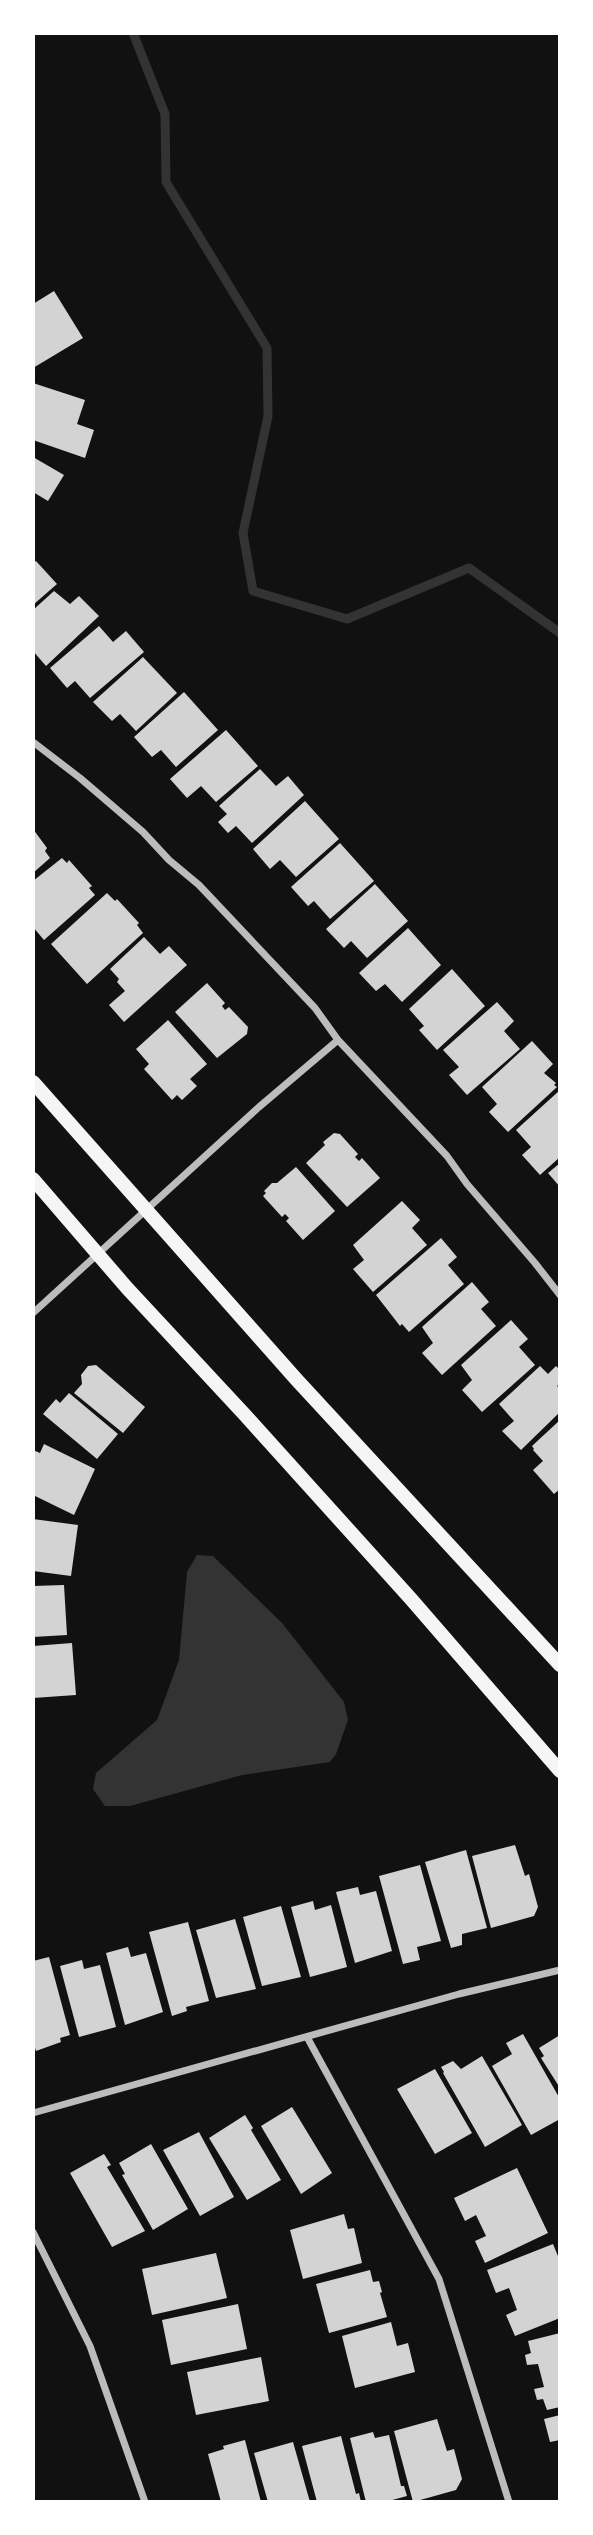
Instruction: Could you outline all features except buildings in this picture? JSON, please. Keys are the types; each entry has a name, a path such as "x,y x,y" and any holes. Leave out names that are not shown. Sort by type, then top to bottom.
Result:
{"main road":[{"path":"33,1082 146,1212 560,1665"},
{"path":"33,1179 97,1255 411,1599 560,1771"}],"street":[{"path":"33,742 143,832 169,860 199,885 315,1008 338,1040 447,1156 560,1295"},
{"path":"33,1313 259,1107 338,1040"},
{"path":"33,2113 459,1994 560,1970"},
{"path":"307,2037 439,2279 509,2502"},
{"path":"33,2232 90,2346 145,2502"}],"shaded area":[{"path":"197,1555 213,1556 282,1623 344,1702 348,1720 336,1754 330,1762 242,1775 130,1806 105,1806 93,1789 96,1773 157,1720 179,1660 187,1572"}],"waterway":[{"path":"133,33 165,114 166,182 267,348 268,416 243,533 253,591 347,619 469,568 560,633"}]}
